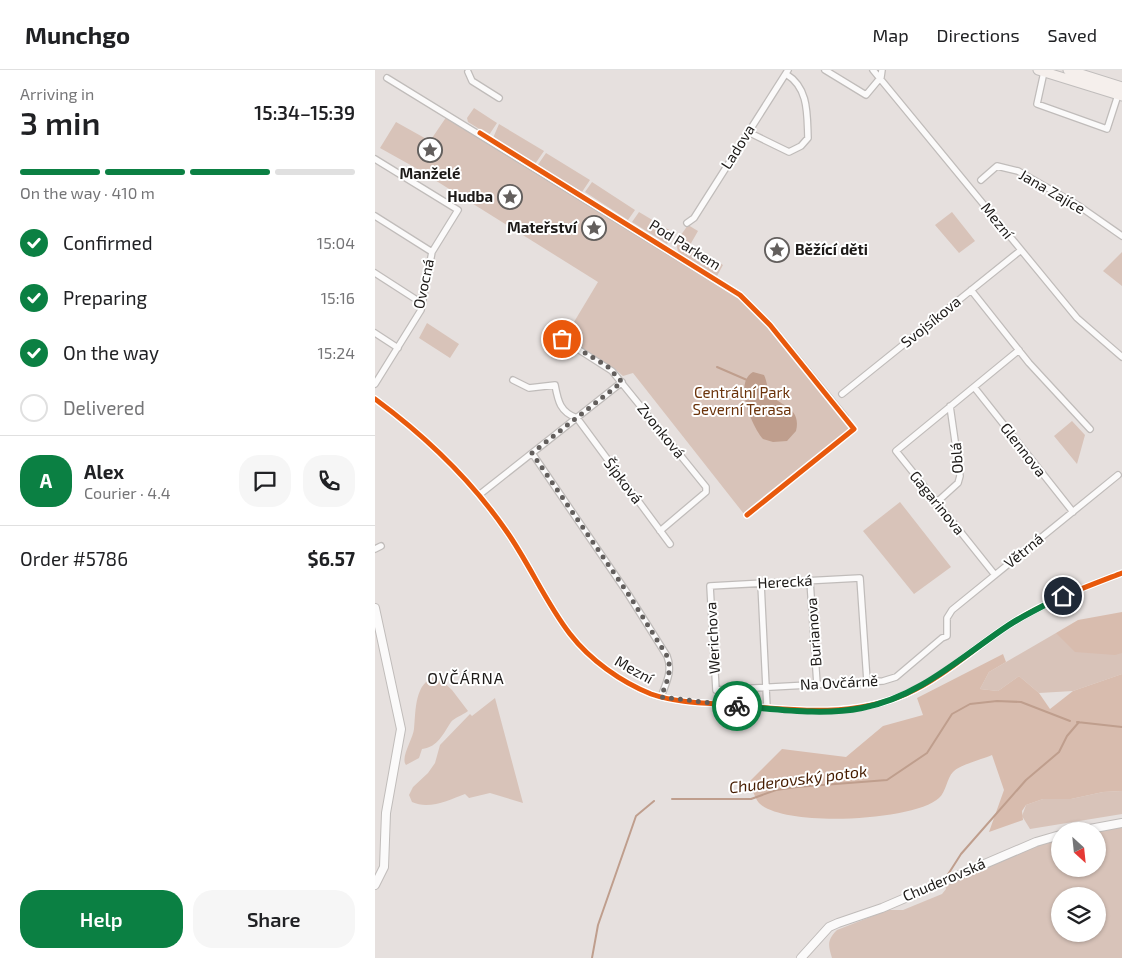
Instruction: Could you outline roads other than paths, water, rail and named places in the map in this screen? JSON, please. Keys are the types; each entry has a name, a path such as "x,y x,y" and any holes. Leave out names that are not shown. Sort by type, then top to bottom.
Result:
{"main road":[{"path":"1068,70 1121,93"},
{"path":"1041,71 1121,93"}],"street":[{"path":"825,70 866,96 881,77 882,70"},
{"name":"Mezní","path":"873,70 881,77 1077,318 1122,357"},
{"path":"1041,71 1037,104 1107,129 1121,93"},
{"path":"468,72 472,81 499,98"},
{"path":"748,132 789,152 801,146 808,138 803,91 787,72"},
{"name":"Ladova","path":"687,223 694,218 787,72"},
{"name":"Pod Parkem","path":"387,78 740,295 770,325 845,417"},
{"name":"Ovocná","path":"375,159 458,210 432,252 421,310 375,384"},
{"name":"Jana Zajíce","path":"981,180 997,166 1018,171 1079,206 1122,236"},
{"path":"375,216 432,252"},
{"name":"Svojsíkova","path":"842,394 1021,250"},
{"path":"375,273 423,304"},
{"path":"971,290 1019,350 1090,429"},
{"path":"375,333 398,348"},
{"name":"Zvonková","path":"562,339 607,366 706,487 706,492 660,531"},
{"path":"950,406 1019,350"},
{"name":"Šípková","path":"513,380 527,387 555,385 559,405 567,414 577,418 670,544"},
{"path":"479,495 622,382"},
{"name":"Glennova","path":"974,387 1073,512"},
{"name":"Mezní","path":"375,399 430,444 479,495 507,531 577,643 612,673 629,684 661,697 767,708 837,711 887,702 928,682 1011,624 1038,608 1122,573"},
{"name":"Gagarinova","path":"950,406 896,451 995,575"},
{"name":"Oblá","path":"937,502 958,483 960,476 950,406"},
{"path":"532,453 629,595 667,656 671,665 670,672 661,697"},
{"name":"Větrná","path":"947,636 947,618 952,610 1118,475"},
{"name":"Herecká","path":"710,586 860,578 867,681"},
{"name":"Burianova","path":"810,581 817,684"},
{"path":"761,584 767,708"},
{"name":"Werichova","path":"710,586 716,690"},
{"path":"375,608 401,729 386,813 383,867 375,885"},
{"name":"Na Ovčárně","path":"716,690 883,681 896,677 942,638 947,636"},
{"path":"1106,826 1122,823"},
{"name":"Chuderovská","path":"801,958 829,927 1036,842 1051,838"}],"waterway":[{"path":"717,367 747,380"},
{"name":"Chuderovský potok","path":"672,799 751,799 776,790 797,787 887,780 927,753 952,714 970,704 997,701 1021,702 1070,721"},
{"name":"Chuderovský potok","path":"1077,722 1122,727"},
{"path":"947,876 961,854 1026,780 1059,752 1067,736 1079,722"},
{"name":"Chuderovský potok","path":"592,958 598,925 636,816 654,801"}],"place":[{"name":"Manželé","path":"430,150"},
{"name":"Hudba","path":"510,197"},
{"name":"Mateřství","path":"594,228"},
{"name":"Běžící děti","path":"777,250"}],"district":[{"name":"OVČÁRNA","path":"466,678"}],"park label":[{"name":"Centrální Park Severní Terasa","path":"742,402"}]}
